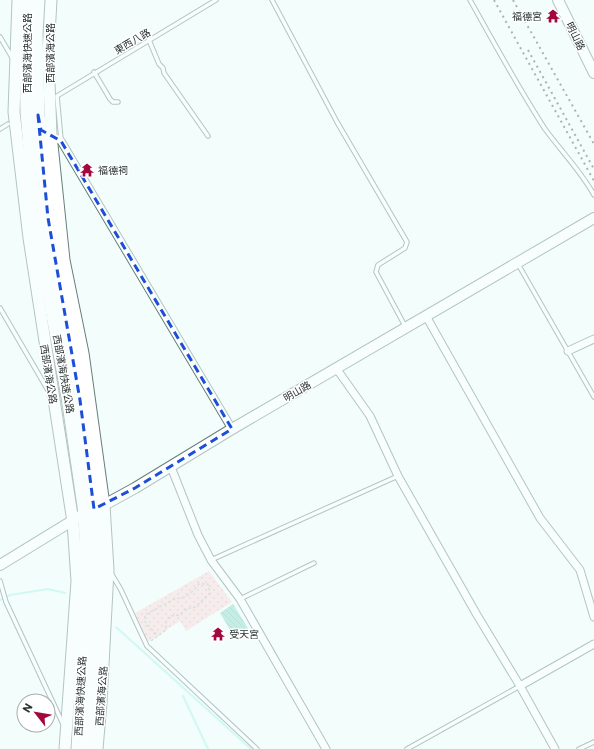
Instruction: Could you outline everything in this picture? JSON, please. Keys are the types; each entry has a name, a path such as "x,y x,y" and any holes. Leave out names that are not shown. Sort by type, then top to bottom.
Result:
{"highway":[{"name":"西部濱海快速公路","path":"27,0 26,32 32,114 48,218 80,400 95,509 97,566 95,747"},
{"name":"西部濱海快速公路","path":"32,114 38,0"},
{"path":"29,238 32,114"},
{"path":"32,114 64,260"},
{"name":"西部濱海快速公路","path":"78,749 87,568 95,509"}],"main road":[{"name":"西部濱海公路","path":"18,0 14,112 29,238 73,522 76,581 65,749"},
{"name":"西部濱海公路","path":"51,0 48,54 56,138 64,260 83,352 95,509 108,569 95,747"}],"street":[{"name":"明山路","path":"558,0 594,73"},
{"path":"56,138 232,429"},
{"name":"明山路","path":"0,565 95,509 171,467 232,429 405,327 594,218"},
{"path":"426,316 540,518 580,570 594,617"},
{"path":"568,351 594,339"},
{"path":"336,368 370,416 398,476 555,749"},
{"path":"171,467 198,535 211,560 240,599 326,749"},
{"path":"520,686 594,644"}],"lane":[{"name":"東西八路","path":"56,138 57,96 94,72 216,0"},
{"path":"272,0 336,122 407,242 405,248 378,265 376,272 405,327"},
{"path":"470,0 509,69 546,129 586,181 594,195"},
{"path":"0,37 15,63"},
{"path":"149,40 164,73 208,136"},
{"path":"94,72 110,100 113,102 118,102"},
{"path":"0,129 8,124"},
{"path":"517,262 594,397"},
{"path":"0,308 53,400"},
{"path":"211,560 398,476"},
{"path":"240,599 314,563"},
{"path":"108,569 121,590 146,644 256,749"},
{"path":"0,581 6,602 66,730"},
{"path":"407,749 520,686"},
{"path":"579,749 594,742"}],"path":[{"path":"146,644 158,636 166,630 166,622 170,616 180,615 186,609 195,607 210,593 208,584 199,584 193,591 184,597 174,599 145,615 145,622 158,636"}],"highlighted area":[{"path":"38,115 41,130 61,141 232,429 135,488 94,509 80,400 48,218"}],"shaded area":[{"path":"209,571 232,602 186,631 180,621 148,642 135,613"}],"building":[{"path":"233,604 249,630 235,638 220,613"}],"waterway":[{"path":"0,600 10,595 48,589 65,593"},
{"path":"116,627 251,749"},
{"path":"183,696 208,749"}],"railway":[{"path":"494,0 594,181"},
{"path":"513,0 594,144"},
{"path":"528,50 594,169"}],"place":[{"name":"福德宮","path":"553,16"},
{"name":"福德祠","path":"87,170"},
{"name":"受天宮","path":"218,634"}]}
